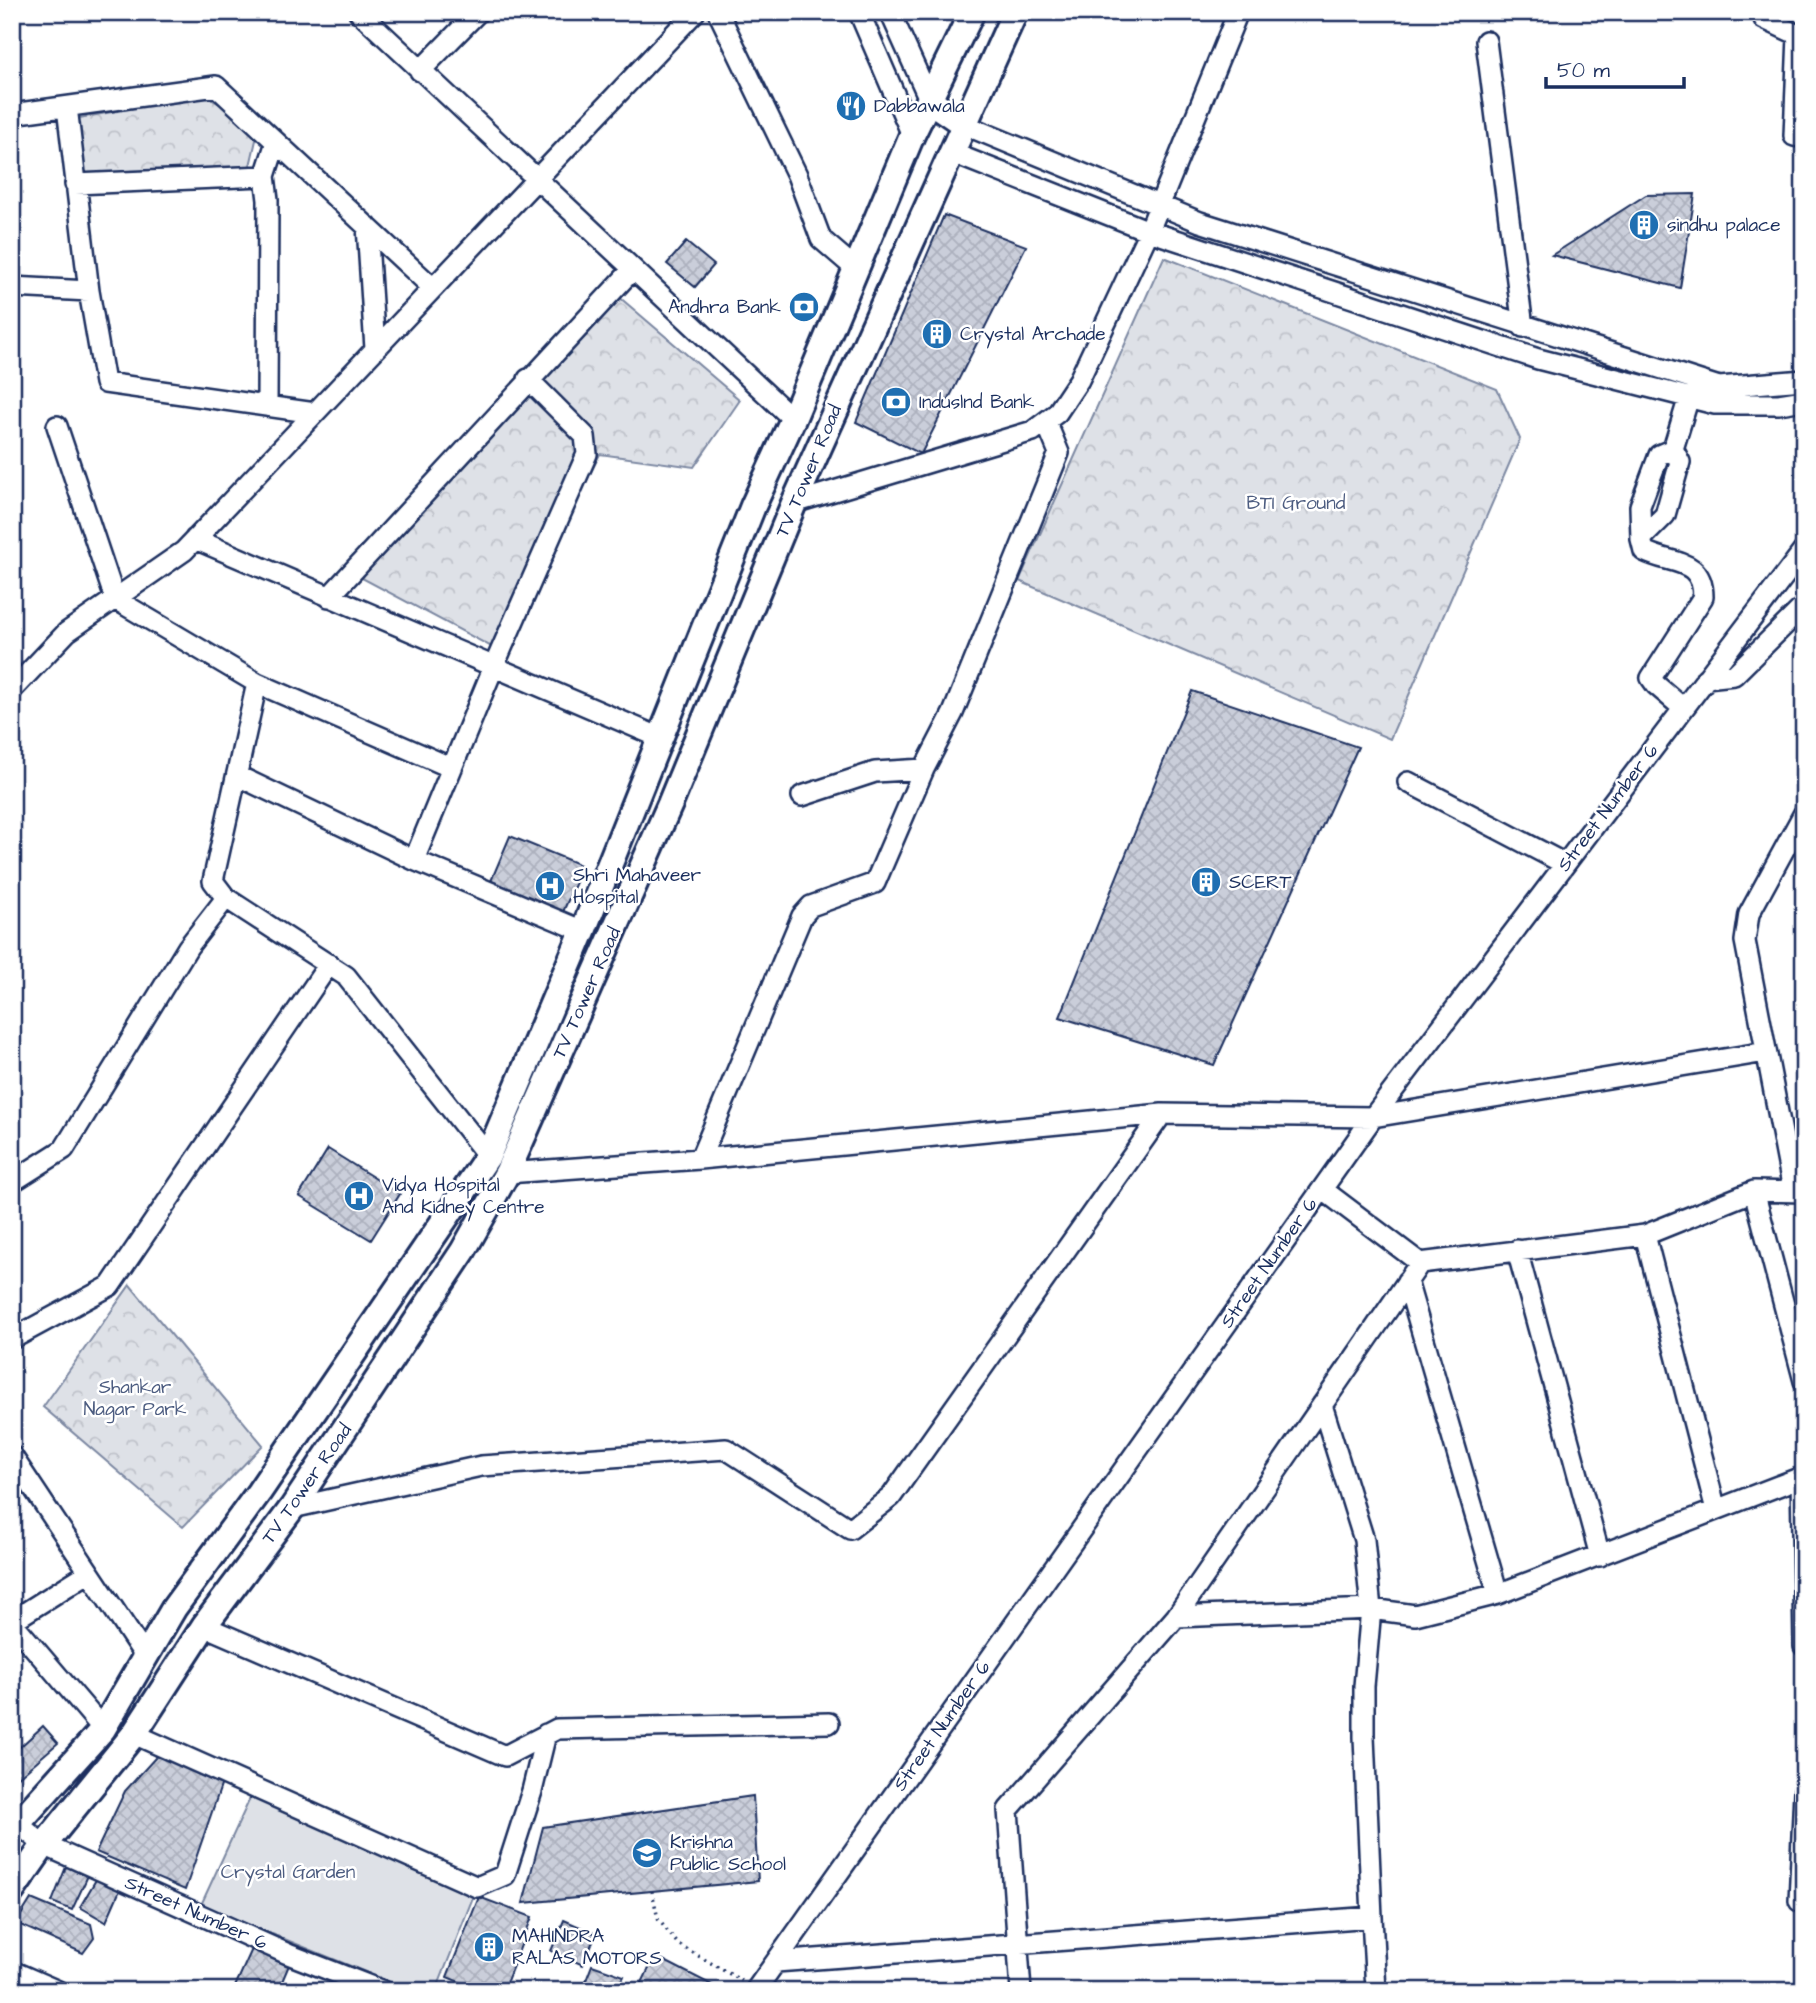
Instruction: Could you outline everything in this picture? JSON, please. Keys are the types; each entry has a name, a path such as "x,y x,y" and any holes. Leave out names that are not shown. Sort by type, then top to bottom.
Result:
{"main road":[{"name":"TV Tower Road","path":"13,1824 103,1728 174,1608 260,1492 488,1156 583,931 753,506 793,419 912,135 972,12"},
{"name":"TV Tower Road","path":"12,1891 44,1845 134,1734 204,1626 292,1508 463,1251 507,1173 670,804 794,503 1015,12"},
{"path":"930,101 965,125"},
{"path":"912,135 950,152"}],"street":[{"path":"359,12 793,419"},
{"path":"420,71 478,12"},
{"path":"12,690 67,632 184,551 695,12"},
{"path":"718,12 797,175 821,240 856,270"},
{"path":"859,12 912,135"},
{"path":"890,12 930,101"},
{"path":"794,503 1020,436 1047,424 1079,380 1149,231 1238,12"},
{"path":"1762,12 1764,19 1801,36 1794,136 1804,138"},
{"path":"1486,41 1523,327"},
{"path":"12,114 216,86 433,288"},
{"path":"67,107 89,291 105,383 315,413"},
{"path":"965,125 1159,206 1523,327 1719,387 1804,380"},
{"path":"267,406 268,200 264,176 276,142"},
{"path":"950,152 1149,231 1538,359 1715,404 1779,404 1804,400"},
{"path":"75,184 264,176"},
{"path":"367,226 375,349"},
{"path":"1335,293 1344,267"},
{"path":"329,597 528,379 633,269"},
{"path":"12,287 89,291"},
{"path":"414,860 494,666 587,454 585,436 528,379"},
{"path":"1684,708 1651,678 1703,597 1703,585 1698,573 1685,564 1644,551 1640,540 1665,515 1680,462 1673,449 1689,397"},
{"path":"700,1159 802,916 811,906 875,883 953,713 1059,453 1047,424"},
{"path":"57,426 115,599 257,683 452,768"},
{"path":"195,539 661,738"},
{"name":"Street Number 6","path":"756,1990 1373,1117 1804,550"},
{"path":"1706,678 1734,675 1804,606"},
{"path":"257,683 213,881 226,898 346,975 488,1156"},
{"path":"802,796 875,772 925,769"},
{"path":"238,776 414,860 583,931"},
{"path":"1408,782 1565,864"},
{"path":"1322,1189 1420,1262 1645,1235 1754,1191 1798,1191 1766,1052 1745,941 1749,914 1798,837 1804,813"},
{"path":"12,1182 64,1149 188,947 226,898"},
{"path":"12,1339 110,1286 329,964"},
{"path":"507,1173 700,1159 1162,1114 1373,1117 1766,1052"},
{"path":"292,1508 481,1466 726,1449 850,1529 891,1497 1162,1114"},
{"path":"1754,1191 1804,1381"},
{"path":"1645,1235 1716,1510"},
{"path":"1517,1250 1600,1556"},
{"path":"1021,1991 1007,1810 1175,1617 1420,1262"},
{"path":"1407,1281 1498,1594"},
{"path":"1322,1405 1364,1540 1371,1609 1364,1686 1364,1737 1376,1991"},
{"path":"12,1456 145,1656"},
{"path":"1175,1617 1371,1609 1415,1615 1498,1594 1802,1476 1804,1646"},
{"path":"88,1573 12,1621 103,1728"},
{"path":"204,1626 505,1756 556,1729 829,1723"},
{"path":"134,1734 477,1887 505,1875 547,1734"},
{"path":"1799,1901 1804,1791"},
{"name":"Street Number 6","path":"13,1824 44,1845 288,1954 383,1991"},
{"path":"776,1962 1372,1917"},
{"path":"12,1971 58,1991"}],"path":[{"path":"652,1891 658,1919 678,1944 756,1990"}],"green space":[{"path":"204,95 259,127 247,179 79,195 74,119"},
{"name":"BTI Ground","path":"1164,257 1497,389 1520,439 1390,739 1019,581"},
{"path":"618,296 740,400 694,467 600,454 501,652 360,577"},
{"name":"Shankar Nagar Park","path":"130,1285 263,1445 183,1527 43,1407"},
{"name":"Crystal Garden","path":"252,1794 477,1887 436,1991 412,1991 201,1905"}],"building":[{"name":"sindhu palace","path":"1695,194 1680,288 1552,255 1646,195"},
{"name":"Crystal Archade","path":"944,215 1026,246 921,454 856,422"},
{"path":"686,242 714,265 695,287 667,264"},
{"name":"SCERT","path":"1192,691 1358,747 1214,1065 1060,1017"},
{"path":"510,836 583,866 563,912 491,881"},
{"path":"328,1149 400,1194 371,1240 299,1196"},
{"path":"43,1726 58,1743 15,1780 12,1777 12,1738 20,1747"},
{"path":"165,1747 225,1774 185,1890 96,1852 125,1791"},
{"name":"Krishna Public School","path":"753,1796 758,1881 523,1903 543,1827"},
{"path":"70,1857 92,1867 72,1910 52,1902"},
{"path":"101,1871 124,1881 106,1922 80,1907"},
{"name":"MAHINDRA RALAS MOTORS","path":"479,1897 532,1917 503,1991 481,1991 447,1977"},
{"path":"31,1899 91,1924 94,1938 83,1953 16,1923"},
{"path":"564,1920 596,1934 583,1965 551,1951"},
{"path":"252,1949 289,1965 278,1991 233,1991"},
{"path":"655,1956 722,1990 722,1991 638,1991"},
{"path":"592,1965 624,1976 617,1991 582,1991"}],"place":[{"name":"Dabbawala","path":"851,106"},
{"name":"sindhu palace","path":"1644,225"},
{"name":"Andhra Bank","path":"804,307"},
{"name":"Crystal Archade","path":"937,334"},
{"name":"Induslnd Bank","path":"896,402"},
{"name":"SCERT","path":"1206,882"},
{"name":"Shri Mahaveer Hospital","path":"550,886"},
{"name":"Vidya Hospital And Kidney Centre","path":"359,1196"},
{"name":"Krishna Public School","path":"647,1853"},
{"name":"MAHINDRA RALAS MOTORS","path":"489,1947"}]}
